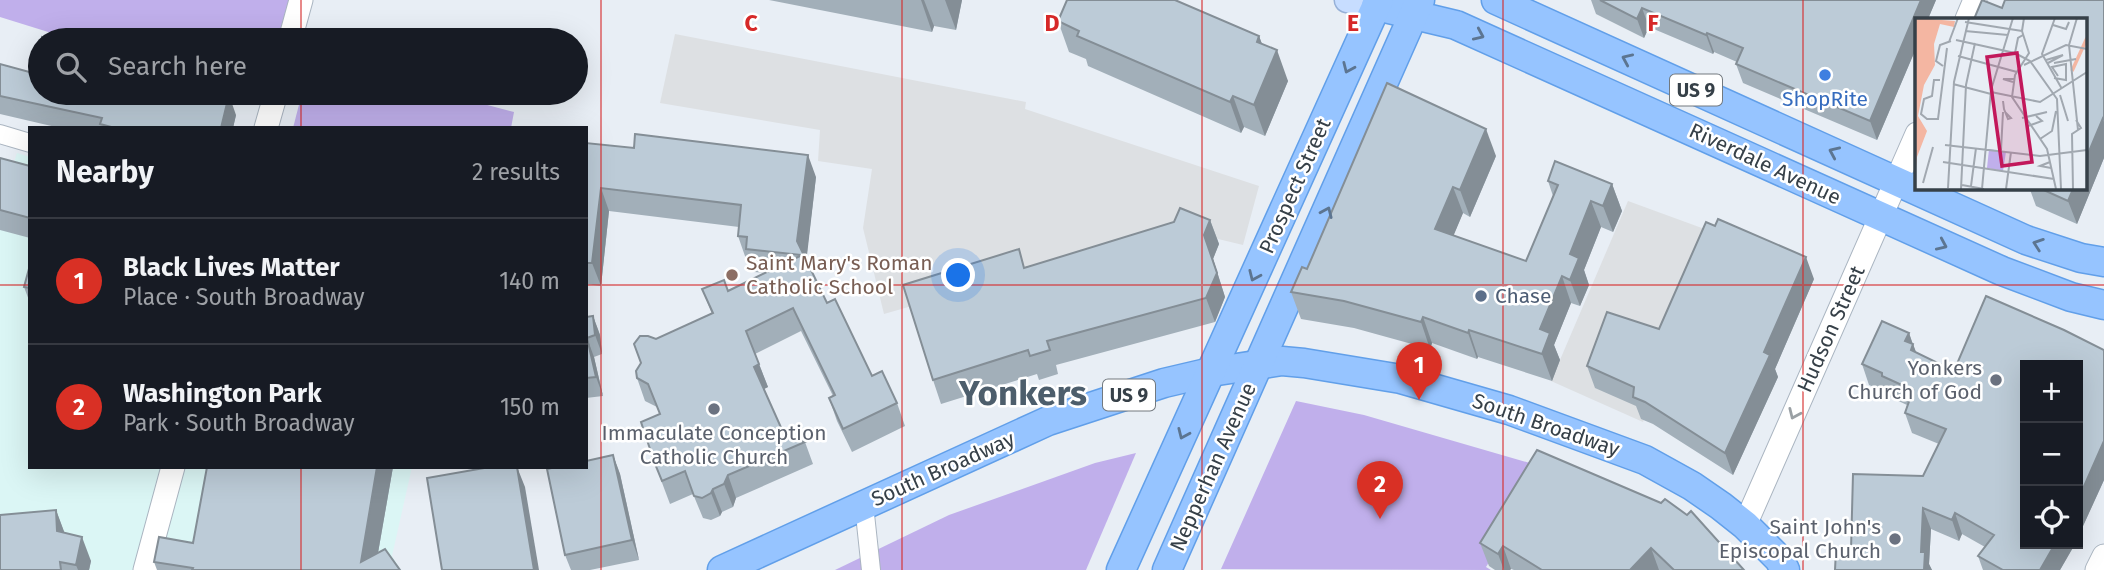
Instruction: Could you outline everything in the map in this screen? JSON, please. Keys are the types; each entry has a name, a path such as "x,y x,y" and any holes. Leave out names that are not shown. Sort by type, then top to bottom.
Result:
{"main road":[{"name":"Riverdale Avenue","path":"1347,0 1417,7 2002,271 2071,298 2104,305"},
{"name":"Riverdale Avenue","path":"1496,0 1915,189"},
{"name":"Prospect Street","path":"1211,372 1377,3"},
{"name":"Prospect Street","path":"1259,363 1417,7"},
{"name":"Riverdale Avenue","path":"1916,189 2026,240 2081,258 2104,262"},
{"name":"South Broadway","path":"722,570 1048,421 1164,383 1259,363 1282,361 1401,379 1509,410 1645,460 1692,486 1745,525 1779,559 1785,570"},
{"name":"Nepperhan Avenue","path":"1167,570 1259,363"},
{"name":"Nepperhan Avenue","path":"1121,570 1211,372"}],"street":[{"path":"293,28 301,0"},
{"path":"1967,18 1975,0"},
{"path":"267,126 273,105"},
{"path":"0,134 28,142"},
{"name":"Hudson Street","path":"1745,525 1915,138"},
{"path":"145,570 172,469"},
{"path":"864,505 871,570"},
{"path":"2097,570 2104,556"}],"shaded area":[{"path":"0,0 289,0 281,28 35,28 0,17"},
{"path":"675,34 1026,102 1025,109 1259,186 1243,245 1189,232 1027,273 884,314 863,228 872,169 818,161 820,130 660,103"},
{"path":"299,105 487,105 514,112 511,126 294,126"},
{"path":"17,153 28,156 28,469 412,469 392,556 401,570 0,570 0,209"},
{"path":"1628,201 1721,235 1643,422 1551,381"},
{"path":"1296,401 1364,415 1540,466 1547,471 1486,567 1491,570 1221,569"},
{"path":"1136,453 1086,570 835,570 949,515 1095,463"}],"building":[{"path":"1067,0 1175,0 1259,36 1257,42 1277,50 1254,105 1233,96 1230,102 1077,36 1079,31 1058,21"},
{"name":"ShopRite","path":"1600,0 1921,0 1870,121 1736,64 1743,48 1642,8 1637,19"},
{"path":"1982,0 2002,8 2005,0 2104,0 2104,119 2086,159 2086,18 1974,18"},
{"path":"0,64 28,72 28,102 0,96"},
{"path":"1387,83 1486,129 1460,190 1453,187 1435,229 1526,261 1558,185 1548,181 1555,161 1612,184 1603,206 1591,201 1570,254 1579,258 1570,280 1562,276 1540,329 1550,333 1542,354 1423,317 1421,322 1344,301 1291,292 1302,267 1307,269"},
{"path":"42,105 227,105 221,126 108,126 100,124 102,118"},
{"path":"635,134 808,155 797,241 827,303 835,299 872,376 882,371 897,403 843,429 829,398 835,395 793,308 746,331 759,364 754,367 783,432 805,442 728,475 724,484 702,498 694,496 685,471 662,481 641,422 660,414 648,384 637,378 636,371 641,363 634,344 640,336 656,339 713,313 702,289 724,280 728,291 802,255 746,249 747,237 738,236 741,205 601,188 592,263 588,263 588,143 634,148"},
{"path":"0,158 28,165 28,217 0,210"},
{"path":"2041,189 2073,189 2068,201"},
{"path":"1180,208 1210,220 1204,235 1217,273 1206,298 1047,341 1050,350 1030,356 1028,350 933,380 903,285 1019,249 1024,268 1174,222"},
{"path":"1718,219 1806,257 1764,352 1770,355 1725,453 1633,397 1634,387 1587,366 1607,312 1659,329 1706,222 1715,226"},
{"path":"28,272 28,288 24,287"},
{"path":"1986,296 2104,350 2104,441 2083,489 2083,360 2020,360 2020,549 2052,549 2040,570 2003,570 1978,556 1994,535 1955,513 1952,520 1923,508 1921,552 1925,552 1924,570 1835,570 1836,550 1851,550 1853,474 1923,476 1946,429 1905,413 1913,390 1862,364 1882,321 1909,333 1905,341 1913,344 1911,350 1954,371"},
{"path":"593,316 595,335 588,338 588,317"},
{"path":"588,342 596,377 588,378"},
{"path":"1537,450 1661,503 1665,499 1687,515 1691,511 1744,570 1674,570 1651,548 1630,570 1542,570 1503,546 1498,554 1480,543"},
{"path":"613,455 632,540 565,555 547,469 588,469 588,461"},
{"path":"207,469 377,469 361,562 385,549 400,570 192,570 193,568 154,562 159,537 193,543"},
{"path":"479,469 517,469 534,570 442,570 427,478"},
{"path":"56,510 57,531 82,537 76,565 60,562 61,570 0,570 0,515"}],"place":[{"name":"ShopRite","path":"1825,75"},
{"name":"Saint Mary's Roman Catholic School","path":"732,275"},
{"name":"Chase","path":"1481,296"},
{"name":"Yonkers Church of God","path":"1996,380"},
{"name":"Black Lives Matter","path":"1419,400"},
{"name":"Immaculate Conception Catholic Church","path":"714,409"},
{"name":"Washington Park","path":"1380,519"},
{"name":"Saint John's Episcopal Church","path":"1895,539"}],"district":[{"name":"Yonkers","path":"1023,393"}]}
